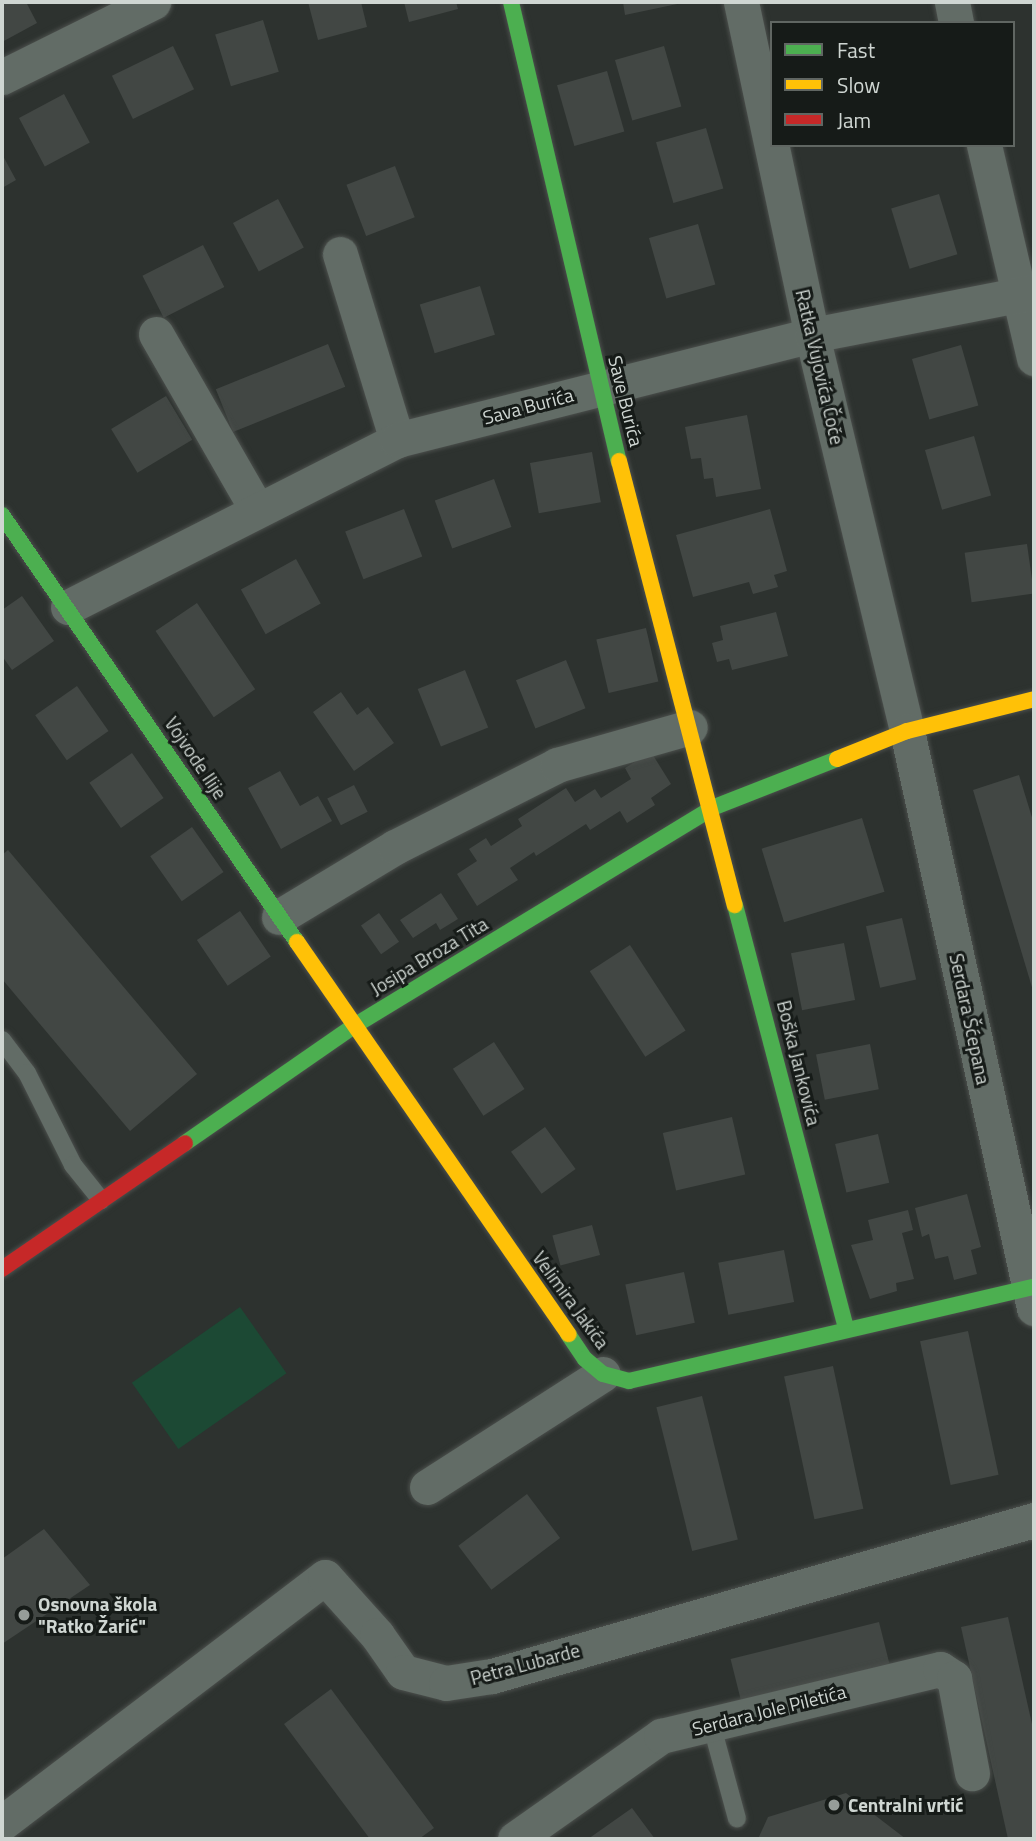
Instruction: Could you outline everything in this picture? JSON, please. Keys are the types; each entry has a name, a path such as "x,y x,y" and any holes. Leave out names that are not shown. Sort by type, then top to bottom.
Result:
{"street":[{"path":"2,77 153,2"},
{"name":"Save Burića","path":"511,2 600,387 712,808"},
{"name":"Ratka Vujovića Čoče","path":"741,2 770,138"},
{"path":"951,2 956,21"},
{"name":"Ratka Vujovića Čoče","path":"772,147 812,335 907,731"},
{"path":"986,147 1027,293 1034,358"},
{"path":"340,254 397,440"},
{"name":"Sava Burića","path":"68,607 256,508 397,440 812,335 1027,293"},
{"path":"156,334 256,508"},
{"name":"Vojvode Ilije","path":"2,515 68,607 354,1026"},
{"name":"Josipa Broza Tita","path":"2,1269 354,1026 712,808 907,731 1034,699"},
{"path":"279,916 395,847 557,765 690,727"},
{"name":"Serdara Šćepana","path":"907,731 1033,1295"},
{"name":"Boška Jankovića","path":"712,808 846,1329"},
{"name":"Velimira Jakića","path":"354,1026 585,1359 603,1374 629,1381 846,1329 1033,1295"},
{"path":"427,1487 603,1374"},
{"name":"Petra Lubarde","path":"2,1823 325,1577 377,1635 403,1672 446,1683 492,1676 1034,1520"},
{"name":"Serdara Jole Piletića","path":"515,1839 627,1756 661,1737 711,1723 946,1670 954,1678 972,1773"}],"lane":[{"path":"2,1040 27,1073 73,1165 101,1200"},
{"path":"711,1723 737,1819"}],"green space":[{"path":"240,1307 286,1373 178,1449 132,1383"}],"building":[{"path":"2,2 26,2 37,23 2,42"},
{"path":"308,2 361,2 367,27 318,40"},
{"path":"404,2 456,2 458,9 409,22"},
{"path":"623,2 682,2 682,3 625,15"},
{"path":"263,20 279,72 231,86 215,35"},
{"path":"173,46 194,89 133,119 112,76"},
{"path":"664,46 681,107 632,121 615,60"},
{"path":"607,71 624,132 574,146 557,85"},
{"path":"64,94 90,143 45,167 19,118"},
{"path":"706,128 723,189 673,203 656,142"},
{"path":"2,154 16,180 2,188"},
{"path":"395,166 415,217 366,236 346,185"},
{"path":"939,194 957,254 910,269 891,209"},
{"path":"278,199 304,248 259,272 233,223"},
{"path":"698,224 715,285 666,299 649,238"},
{"path":"203,245 224,287 164,318 142,276"},
{"path":"480,286 495,335 435,353 420,304"},
{"path":"328,344 345,387 233,432 216,389"},
{"path":"961,345 978,406 929,420 912,359"},
{"path":"166,396 192,440 137,473 111,429"},
{"path":"747,415 761,489 716,497 713,478 704,479 701,458 691,459 685,427"},
{"path":"974,436 991,496 942,510 925,450"},
{"path":"592,452 601,502 539,513 530,463"},
{"path":"494,479 511,527 452,548 435,501"},
{"path":"404,509 422,557 363,579 345,532"},
{"path":"770,509 787,571 774,575 778,587 753,594 749,582 693,597 676,535"},
{"path":"1027,544 1034,594 972,602 965,553"},
{"path":"296,559 321,604 266,634 241,590"},
{"path":"22,596 54,641 12,670 2,656 2,610"},
{"path":"197,603 255,689 214,717 156,631"},
{"path":"776,612 788,656 732,670 729,659 717,662 712,643 723,640 720,626"},
{"path":"646,628 658,682 609,693 596,639"},
{"path":"566,660 585,708 535,728 516,680"},
{"path":"465,670 488,727 441,747 418,689"},
{"path":"77,686 109,731 67,760 35,715"},
{"path":"341,692 357,715 368,707 394,743 354,771 313,712"},
{"path":"651,752 671,784 651,798 655,805 627,823 620,811 590,830 586,824 536,856 534,852 510,868 518,880 477,906 457,874 477,861 469,849 486,838 491,846 522,826 518,819 566,788 575,802 595,789 601,798 631,779 625,768"},
{"path":"132,753 164,798 121,828 89,783"},
{"path":"280,771 300,806 318,796 332,821 281,849 248,788"},
{"path":"1019,775 1034,824 1034,994 973,790"},
{"path":"354,785 368,812 341,825 327,799"},
{"path":"862,818 885,892 784,922 762,849"},
{"path":"192,827 224,872 182,901 150,856"},
{"path":"8,850 197,1074 130,1131 2,979 2,855"},
{"path":"441,893 458,919 440,930 436,923 413,938 400,920"},
{"path":"240,911 271,957 228,986 197,940"},
{"path":"379,913 399,942 381,954 361,926"},
{"path":"902,918 916,979 880,988 866,926"},
{"path":"844,943 855,1000 802,1010 791,953"},
{"path":"630,945 686,1031 645,1057 590,971"},
{"path":"494,1042 524,1089 483,1116 453,1069"},
{"path":"870,1044 879,1089 825,1100 816,1054"},
{"path":"732,1117 745,1174 676,1190 663,1133"},
{"path":"545,1127 576,1169 542,1194 511,1152"},
{"path":"878,1134 889,1183 846,1193 835,1144"},
{"path":"967,1194 981,1247 971,1250 977,1274 954,1280 948,1256 935,1259 929,1234 922,1237 915,1208"},
{"path":"908,1210 913,1230 902,1233 914,1279 896,1283 897,1291 870,1299 851,1245 873,1240 868,1220"},
{"path":"592,1225 600,1255 560,1266 552,1236"},
{"path":"784,1250 794,1302 728,1315 718,1263"},
{"path":"684,1272 695,1323 636,1335 625,1284"},
{"path":"968,1331 999,1475 951,1485 920,1341"},
{"path":"833,1366 863,1509 814,1519 784,1376"},
{"path":"702,1396 738,1540 692,1551 656,1407"},
{"path":"527,1494 560,1538 491,1590 458,1546"},
{"name":"Osnovna škola \"Ratko Žarić\"","path":"44,1529 90,1585 2,1644 2,1559"},
{"path":"1008,1617 1034,1733 1034,1839 1008,1839 961,1627"},
{"path":"879,1622 893,1676 744,1713 731,1659"},
{"path":"331,1689 434,1828 419,1839 370,1839 284,1724"},
{"name":"Centralni vrtić","path":"846,1793 906,1839 758,1839 768,1817"},
{"path":"632,1808 655,1839 588,1839"}],"traffic: fast":[{"path":"511,2 619,461"},
{"path":"2,515 297,942"},
{"path":"185,1143 354,1026 712,808 837,759"},
{"path":"735,905 846,1329"},
{"path":"568,1334 585,1359 603,1374 629,1381 1034,1287"}],"traffic: slow":[{"path":"619,461 735,905"},
{"path":"837,759 907,731 1034,699"},
{"path":"297,942 568,1334"}],"traffic: jam":[{"path":"2,1269 185,1143"}],"place":[{"name":"Osnovna škola \"Ratko Žarić\"","path":"24,1615"},
{"name":"Centralni vrtić","path":"834,1805"}]}
